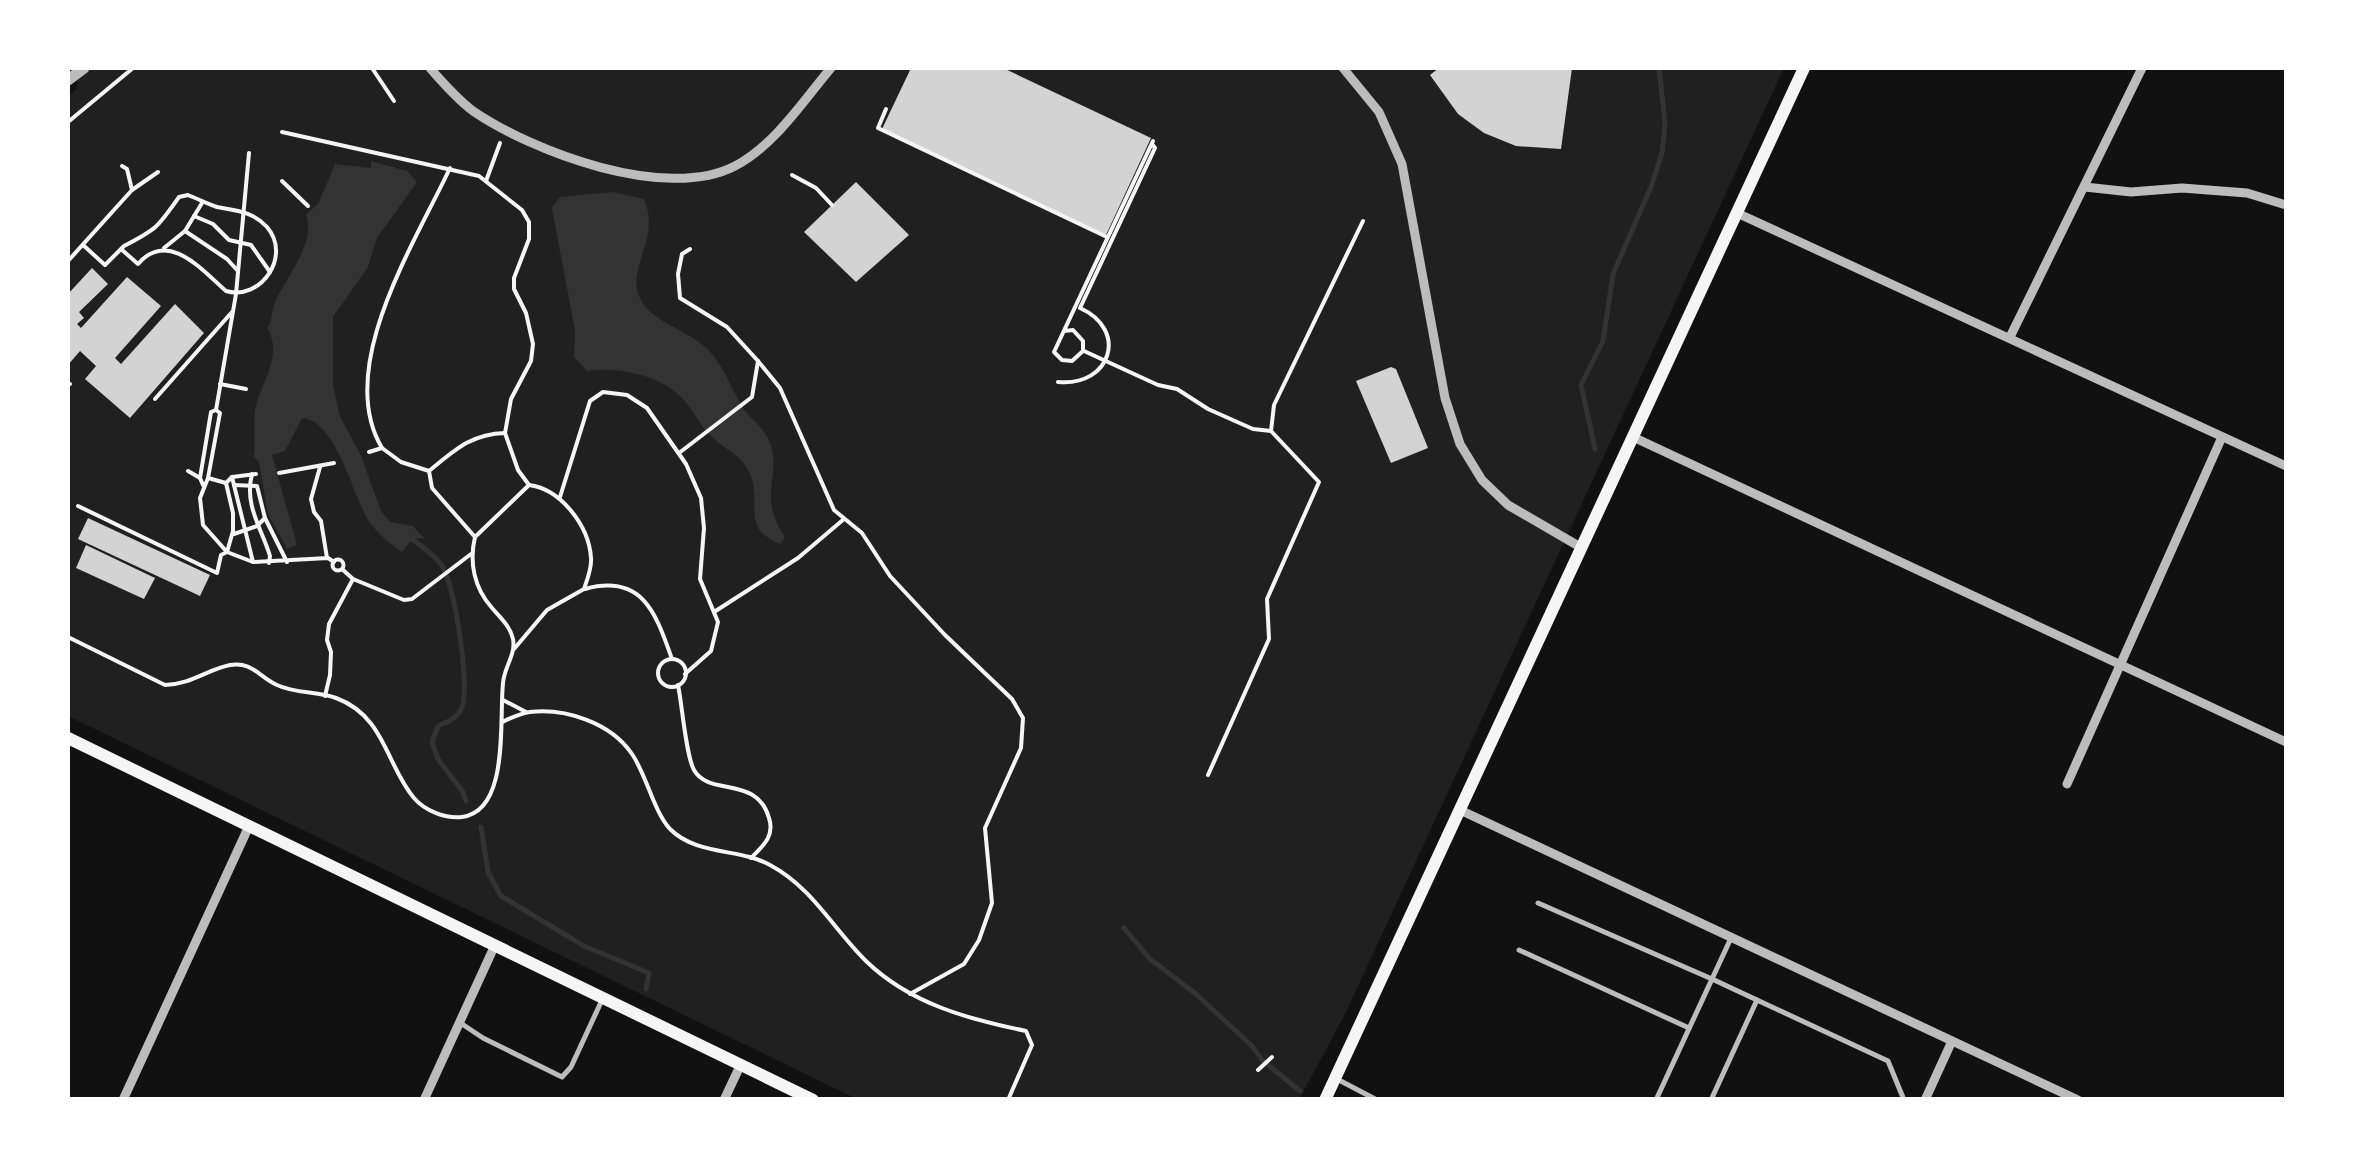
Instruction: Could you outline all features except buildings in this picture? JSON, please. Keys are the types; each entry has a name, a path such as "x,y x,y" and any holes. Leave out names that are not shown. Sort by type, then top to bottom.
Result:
{"main road":[{"path":"1325,1100 1804,68"},
{"path":"68,738 812,1100"}],"street":[{"path":"68,80 84,68"},
{"path":"430,68 462,103 506,129 552,150 631,173 670,179 710,175 739,164 760,148 831,68"},
{"path":"1343,68 1380,112 1402,164 1446,398 1460,444 1482,480 1508,505 1551,534 1582,548"},
{"path":"2010,338 2142,68"},
{"path":"2084,187 2131,192 2182,188 2247,193 2286,206"},
{"path":"1737,213 2286,466"},
{"path":"2067,784 2222,436"},
{"path":"1633,437 2286,742"},
{"path":"1460,810 2078,1100"},
{"path":"123,1100 249,826"},
{"path":"424,1100 495,945"},
{"path":"1925,1100 1952,1041"},
{"path":"724,1100 741,1064"}],"lane":[{"path":"1538,903 1888,1061 1904,1100"},
{"path":"1656,1100 1732,937"},
{"path":"1518,950 1689,1028"},
{"path":"460,1022 483,1038 562,1076 571,1068 604,998"},
{"path":"1712,1100 1757,1000"},
{"path":"1335,1078 1377,1100"}],"path":[{"path":"68,122 133,68"},
{"path":"372,68 394,101"},
{"path":"886,109 878,128 1108,237"},
{"path":"486,181 506,129"},
{"path":"282,132 450,168 486,181 522,210 529,222 529,239 514,288 534,344 511,399 505,433 518,470 529,485 543,487 566,501 588,542 592,561 584,590"},
{"path":"1058,382 1090,378 1106,361 1109,348 1102,324 1080,308 1155,148 1153,143 1054,352 1057,357 1072,361 1083,351"},
{"path":"203,485 200,478 236,294 249,153"},
{"path":"122,166 128,170 132,190"},
{"path":"428,471 401,462 382,448 366,394 376,328 450,168"},
{"path":"68,262 132,190 158,172"},
{"path":"792,175 816,188 832,205"},
{"path":"282,181 308,206"},
{"path":"83,244 105,265 120,249 151,234 164,222 179,197 188,196 254,216 274,237 276,261 270,273 248,291 236,294 226,291 188,258 164,248"},
{"path":"120,249 138,264 185,231 203,200"},
{"path":"194,216 213,224 229,240 251,245 270,273"},
{"path":"1271,431 1274,406 1363,220"},
{"path":"185,231 238,270"},
{"path":"690,248 682,254 678,274 680,298 727,327 758,361 780,388 834,510 862,533 910,599 1012,698 1023,718 1020,748 985,828 992,902 979,940 964,964 910,994"},
{"path":"155,398 232,312"},
{"path":"1064,331 1073,330 1081,336 1083,351"},
{"path":"1083,351 1158,385 1177,388 1208,408 1252,428 1271,431 1319,482 1267,600 1270,638 1208,775"},
{"path":"679,453 752,396 758,361"},
{"path":"220,384 246,389"},
{"path":"560,497 584,413 590,401 603,392 627,396 647,408 679,453 700,498 704,528 700,579 718,622 712,651 678,685 693,769 703,780 743,788 766,805 772,826 768,840 750,859"},
{"path":"216,410 220,413 208,478 200,498 203,525 228,552 253,562 269,563 328,558 334,562 335,570 342,569 354,579 404,600 422,594 471,554"},
{"path":"428,471 467,440 505,433"},
{"path":"369,452 382,448"},
{"path":"280,474 334,463"},
{"path":"320,467 311,499 314,512 322,521 328,558"},
{"path":"428,471 432,488 475,537"},
{"path":"188,472 200,478"},
{"path":"226,483 232,477 254,474 249,485 269,563"},
{"path":"232,477 253,562"},
{"path":"208,478 226,483"},
{"path":"226,483 233,514 228,552"},
{"path":"234,485 257,486 264,518 287,562"},
{"path":"514,649 507,625 477,585 471,554 475,537 529,485"},
{"path":"78,506 217,573 221,555 228,552"},
{"path":"232,535 257,526 264,518"},
{"path":"714,612 798,558 845,518"},
{"path":"324,696 330,675 326,640 329,624 354,579"},
{"path":"68,637 165,685 182,684 228,665 249,664 276,684 338,698 376,728 414,799 433,812 454,818 476,815 486,805 496,776 503,678 514,649 547,610 584,590 612,584 633,592 645,600 656,616 672,659 683,665 685,674"},
{"path":"672,659 660,666 659,678 665,685 678,685"},
{"path":"502,700 526,712"},
{"path":"502,722 526,712 551,712 588,720 632,753 670,828 702,847 766,862 817,901 866,961 910,994 951,1013 1026,1031 1032,1045 1008,1100"},
{"path":"1258,1070 1272,1057"}],"shaded area":[{"path":"77,68 1784,68 1346,1012 1299,1100 857,1099 68,716 68,97 77,88"},
{"path":"371,161 407,171 417,182 377,238 368,267 333,317 333,386 340,416 361,456 381,511 390,522 413,526 424,538 412,539 402,552 379,534 368,520 333,444 314,422 302,418 285,451 272,455 297,545 287,549 268,514 259,462 254,457 256,408 273,355 267,328 307,238 306,214 318,204 335,164 371,168"},
{"path":"613,192 644,199 648,213 647,239 636,285 643,303 655,316 712,354 746,412 766,435 773,460 772,507 785,537 780,544 768,538 757,524 752,479 745,464 710,435 678,394 642,375 587,371 574,357 575,331 552,208 560,197"}],"waterway":[{"path":"1595,449 1581,385 1603,341 1613,274 1662,153 1665,124 1659,68"},
{"path":"412,539 442,566 456,613 463,658 462,707 456,717 438,726 432,742 438,759 466,801"},
{"path":"481,827 488,872 501,896 584,946 649,973 646,989"},
{"path":"1124,928 1150,959 1196,994 1262,1060 1300,1091"}]}
